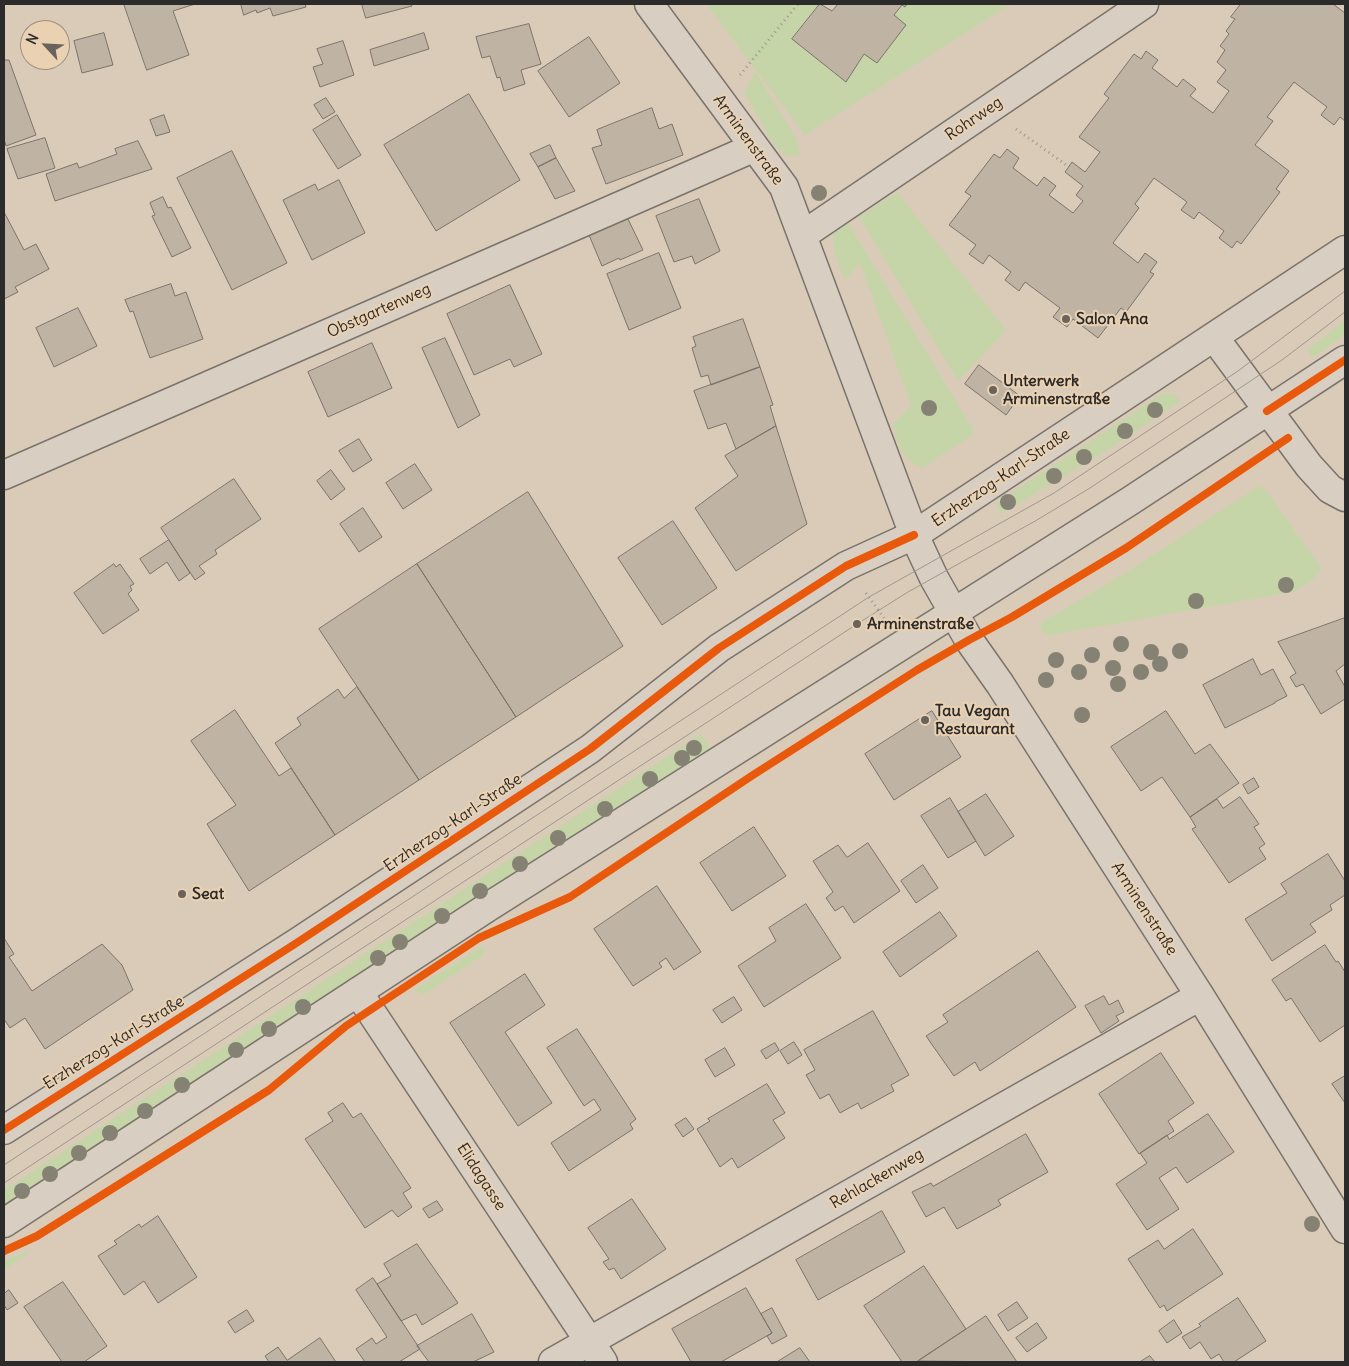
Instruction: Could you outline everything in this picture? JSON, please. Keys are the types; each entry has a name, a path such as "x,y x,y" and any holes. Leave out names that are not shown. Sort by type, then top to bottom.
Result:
{"street":[{"name":"Arminenstraße","path":"649,4 753,148 784,187 914,535 934,578 969,640 1000,684 1200,996 1345,1229"},
{"name":"Rohrweg","path":"803,235 1144,4"},
{"name":"Obstgartenweg","path":"4,475 753,148"},
{"name":"Erzherzog-Karl-Straße","path":"4,1130 298,942 590,749 719,648 846,566 914,535 1345,250"},
{"path":"1214,337 1308,466 1330,489 1345,497"},
{"path":"4,1223 488,907 1130,501 1345,360"},
{"name":"Elidagasse","path":"358,992 597,1352"},
{"name":"Rehlackenweg","path":"553,1362 597,1352 1200,996"}],"path":[{"path":"719,100 798,4"},
{"path":"989,109 1069,167"},
{"path":"865,592 888,623"}],"green space":[{"path":"706,4 820,4 792,39 846,81 864,54 877,63 906,26 894,15 902,5 905,7 907,4 1011,4 805,135"},
{"path":"755,71 796,138 800,155 786,156 775,146 744,93"},
{"path":"897,192 1006,330 958,381 859,217"},
{"path":"848,223 973,429 971,436 922,468 904,455 897,439 893,424 911,405 860,263 845,280 834,251 833,234"},
{"path":"1345,320 1345,335 1312,358 1307,350"},
{"path":"1165,393 1174,394 1181,401 1111,448 1001,514 996,503"},
{"path":"1259,486 1266,490 1321,569 1305,585 1293,592 1057,634 1045,634 1041,630 1041,623 1130,570"},
{"path":"701,734 711,750 4,1212 4,1190"},
{"path":"484,945 485,949 482,956 425,994 414,990"},
{"path":"31,1250 26,1255 4,1270 4,1260"}],"building":[{"path":"124,4 195,4 173,11 189,55 147,70"},
{"path":"241,4 305,4 306,7 273,16 270,8 257,13 256,10 244,15"},
{"path":"362,4 411,4 412,6 366,18"},
{"path":"820,4 832,11 838,4 907,4 905,7 902,5 894,15 906,25 877,63 864,54 846,82 792,39"},
{"path":"1241,4 1333,4 1345,13 1345,121 1340,117 1334,125 1321,115 1327,107 1294,82 1267,117 1273,121 1255,145 1289,171 1276,189 1280,192 1241,244 1237,241 1232,248 1219,238 1224,231 1199,212 1194,219 1181,210 1187,202 1154,178 1135,204 1139,208 1113,243 1138,263 1145,253 1157,262 1150,272 1154,274 1126,312 1121,308 1098,338 1073,319 1067,327 1053,317 1060,308 1025,282 1019,291 1005,280 1011,272 989,255 983,264 969,254 976,245 949,225 971,196 965,192 994,154 1000,158 1007,149 1019,158 1013,168 1037,186 1044,177 1056,186 1049,195 1073,213 1083,201 1076,195 1083,186 1065,172 1072,162 1085,172 1100,152 1079,137 1109,98 1104,94 1134,54 1141,59 1146,51 1158,60 1152,68 1177,87 1183,79 1196,89 1190,96 1213,113 1229,91 1217,82 1226,70 1217,62 1225,50 1220,46 1229,34 1226,31 1235,19 1231,17"},
{"path":"529,24 541,64 521,70 525,84 504,91 500,77 497,78 490,56 482,58 476,37"},
{"path":"104,33 113,65 82,73 74,41"},
{"path":"424,33 429,49 374,66 370,50"},
{"path":"589,37 620,83 569,117 538,71"},
{"path":"343,41 354,75 320,87 313,67 323,64 317,49"},
{"path":"4,60 9,60 36,135 6,146 4,139"},
{"path":"469,94 520,180 436,231 384,145"},
{"path":"326,98 335,112 323,119 314,105"},
{"path":"652,108 659,129 672,124 683,155 606,184 592,148 602,145 597,130"},
{"path":"164,115 170,132 156,136 150,120"},
{"path":"337,115 361,155 338,169 313,130"},
{"path":"45,138 55,168 18,179 7,149"},
{"path":"138,141 152,169 55,201 46,174 77,163 79,168 117,154 115,149"},
{"path":"550,145 556,158 538,167 530,154"},
{"path":"232,151 287,263 232,290 177,178"},
{"path":"556,158 575,191 555,199 538,167"},
{"path":"339,180 365,233 312,260 283,200 315,184 318,190"},
{"path":"163,197 168,208 171,207 191,248 172,257 152,216 155,215 150,203"},
{"path":"699,199 720,251 695,264 692,256 674,262 656,216"},
{"path":"4,212 24,250 36,244 49,269 15,287 18,292 4,299"},
{"path":"627,217 643,250 602,266 589,235 605,228 604,226"},
{"path":"659,253 681,308 629,330 607,274"},
{"path":"171,284 175,296 186,292 203,339 150,358 133,311 130,312 125,300"},
{"path":"510,285 542,354 514,367 510,359 474,375 447,314"},
{"path":"78,308 97,346 54,367 36,328"},
{"path":"743,319 760,367 711,385 708,375 701,377 692,348 696,346 693,337"},
{"path":"445,338 480,415 458,428 422,348"},
{"path":"372,343 392,388 328,417 308,372"},
{"name":"Unterwerk Arminenstraße","path":"979,365 1020,396 1006,415 965,384"},
{"path":"760,367 773,405 770,406 776,426 736,449 726,423 708,429 694,391"},
{"path":"776,426 807,524 736,571 695,508 738,476 725,456"},
{"path":"359,439 372,460 353,472 339,451"},
{"path":"415,464 432,490 403,509 386,483"},
{"path":"331,470 345,489 331,500 317,481"},
{"path":"234,479 261,519 215,550 217,554 199,566 205,573 195,580 161,528"},
{"path":"528,492 623,646 516,717 417,564"},
{"path":"363,508 382,537 359,552 340,524"},
{"path":"673,521 717,588 662,625 618,558"},
{"path":"169,540 190,573 179,581 167,562 150,574 140,559"},
{"path":"114,564 116,567 120,564 134,584 130,586 132,590 128,594 139,610 103,634 74,593"},
{"path":"417,564 516,717 419,780 319,629"},
{"path":"1345,618 1345,664 1336,671 1345,687 1345,699 1321,714 1303,684 1296,687 1290,677 1296,673 1278,642"},
{"path":"1253,659 1261,675 1273,669 1287,696 1225,728 1203,685"},
{"path":"357,687 419,780 335,835 275,743 301,725 297,718 338,689 344,698"},
{"path":"235,710 279,776 291,768 335,835 249,891 207,824 236,805 191,741"},
{"path":"932,711 961,757 894,800 865,754"},
{"path":"1166,711 1195,754 1210,744 1239,783 1190,817 1162,777 1141,791 1111,747"},
{"path":"1254,778 1259,787 1248,794 1243,785"},
{"path":"986,794 1014,836 985,856 958,812"},
{"path":"1240,797 1259,824 1254,827 1265,844 1259,848 1266,859 1229,883 1192,829 1196,827 1190,817 1217,799 1223,808"},
{"path":"950,798 976,841 948,858 921,816"},
{"path":"754,827 786,876 732,911 700,863"},
{"path":"868,843 900,891 854,923 843,906 835,911 826,898 833,892 813,861 838,845 847,857"},
{"path":"1328,854 1345,881 1345,895 1330,905 1332,910 1310,924 1316,932 1272,961 1245,919 1287,893 1281,884"},
{"path":"923,865 938,888 916,903 901,881"},
{"path":"657,886 701,952 674,970 666,958 659,963 662,967 633,986 594,929"},
{"path":"806,904 841,958 764,1007 738,966 776,941 769,928"},
{"path":"940,912 957,936 900,977 883,952"},
{"path":"4,938 14,954 9,957 32,991 102,944 122,965 133,990 45,1049 25,1018 10,1028 4,1019"},
{"path":"1325,945 1345,972 1345,1025 1320,1042 1291,998 1286,1001 1272,980"},
{"path":"1038,951 1076,1007 980,1071 975,1062 954,1076 926,1036 948,1022 943,1015"},
{"path":"525,974 545,1005 505,1032 552,1103 518,1126 450,1023"},
{"path":"1104,996 1109,1005 1118,1000 1124,1012 1116,1016 1119,1021 1101,1033 1085,1006"},
{"path":"734,997 742,1010 722,1023 713,1010"},
{"path":"873,1011 909,1075 891,1085 894,1091 861,1109 858,1103 840,1113 829,1094 820,1099 806,1075 815,1070 804,1050"},
{"path":"577,1029 636,1119 630,1124 633,1129 569,1171 551,1143 601,1110 594,1099 584,1106 547,1048"},
{"path":"794,1042 802,1055 788,1064 780,1051"},
{"path":"775,1043 779,1050 766,1059 761,1051"},
{"path":"725,1048 735,1065 715,1077 705,1060"},
{"path":"1161,1053 1194,1103 1168,1121 1174,1131 1139,1154 1099,1094"},
{"path":"1345,1076 1345,1103 1332,1084"},
{"path":"767,1084 785,1113 773,1120 785,1138 738,1168 732,1158 720,1167 697,1129 710,1121 708,1119"},
{"path":"343,1103 353,1118 361,1113 411,1188 403,1193 412,1207 398,1217 392,1210 365,1228 305,1139 333,1121 328,1113"},
{"path":"1208,1114 1234,1152 1187,1183 1176,1167 1159,1178 1179,1209 1147,1230 1116,1184 1147,1163 1140,1153 1167,1135 1169,1139"},
{"path":"686,1118 694,1129 683,1137 675,1125"},
{"path":"1026,1134 1048,1172 998,1200 1001,1205 957,1229 944,1207 926,1217 912,1192 931,1183 933,1186"},
{"path":"632,1199 666,1249 621,1279 614,1268 609,1270 603,1262 609,1259 588,1228"},
{"path":"437,1201 443,1210 429,1218 423,1209"},
{"path":"882,1211 905,1252 818,1300 796,1260"},
{"path":"158,1216 197,1277 158,1303 144,1281 124,1295 98,1256 117,1244 114,1241 139,1224 141,1227"},
{"path":"1193,1229 1223,1274 1167,1311 1164,1305 1160,1308 1128,1259 1158,1240 1164,1249"},
{"path":"417,1244 458,1303 422,1325 416,1314 401,1321 377,1284 391,1276 384,1264"},
{"path":"924,1266 966,1329 916,1362 902,1362 864,1306"},
{"path":"373,1278 420,1349 399,1362 365,1362 356,1349 372,1338 376,1344 387,1337 356,1290"},
{"path":"63,1282 107,1346 84,1362 62,1362 24,1307"},
{"path":"746,1288 772,1333 721,1362 691,1362 672,1329"},
{"path":"9,1290 18,1303 7,1310 4,1305 4,1294"},
{"path":"1238,1298 1266,1341 1234,1362 1224,1362 1219,1354 1211,1359 1200,1342 1190,1349 1182,1337 1201,1326 1199,1324"},
{"path":"1017,1302 1028,1318 1008,1331 998,1315"},
{"path":"772,1308 787,1336 772,1344 767,1336 772,1333 761,1314"},
{"path":"247,1310 254,1321 235,1333 228,1322"},
{"path":"472,1314 494,1352 473,1362 429,1362 417,1346"},
{"path":"986,1316 1017,1362 918,1361 966,1329"},
{"path":"1174,1320 1182,1333 1167,1343 1159,1331"},
{"path":"1037,1323 1047,1338 1027,1352 1016,1338"},
{"path":"320,1338 336,1362 269,1362 265,1356 278,1347 287,1360"},
{"path":"800,1348 810,1362 777,1362"},
{"path":"1150,1356 1155,1362 1140,1362"}],"tram line":[{"path":"4,1165 869,597 1054,493 1238,371 1345,291"},
{"path":"4,1183 857,624 908,592 1090,488 1282,360 1345,312"}],"cycle path":[{"path":"1267,411 1345,360"},
{"path":"4,1251 37,1236 269,1090 346,1026 479,938 570,897 753,775 917,670 1012,617 1126,548 1288,438"},
{"path":"4,1130 298,942 590,749 719,648 846,566 914,535"}],"place":[{"name":"Salon Ana","path":"1066,319"},
{"name":"Unterwerk Arminenstraße","path":"993,390"},
{"name":"Arminenstraße","path":"857,624"},
{"name":"Tau Vegan Restaurant","path":"925,720"},
{"name":"Seat","path":"182,894"}]}
